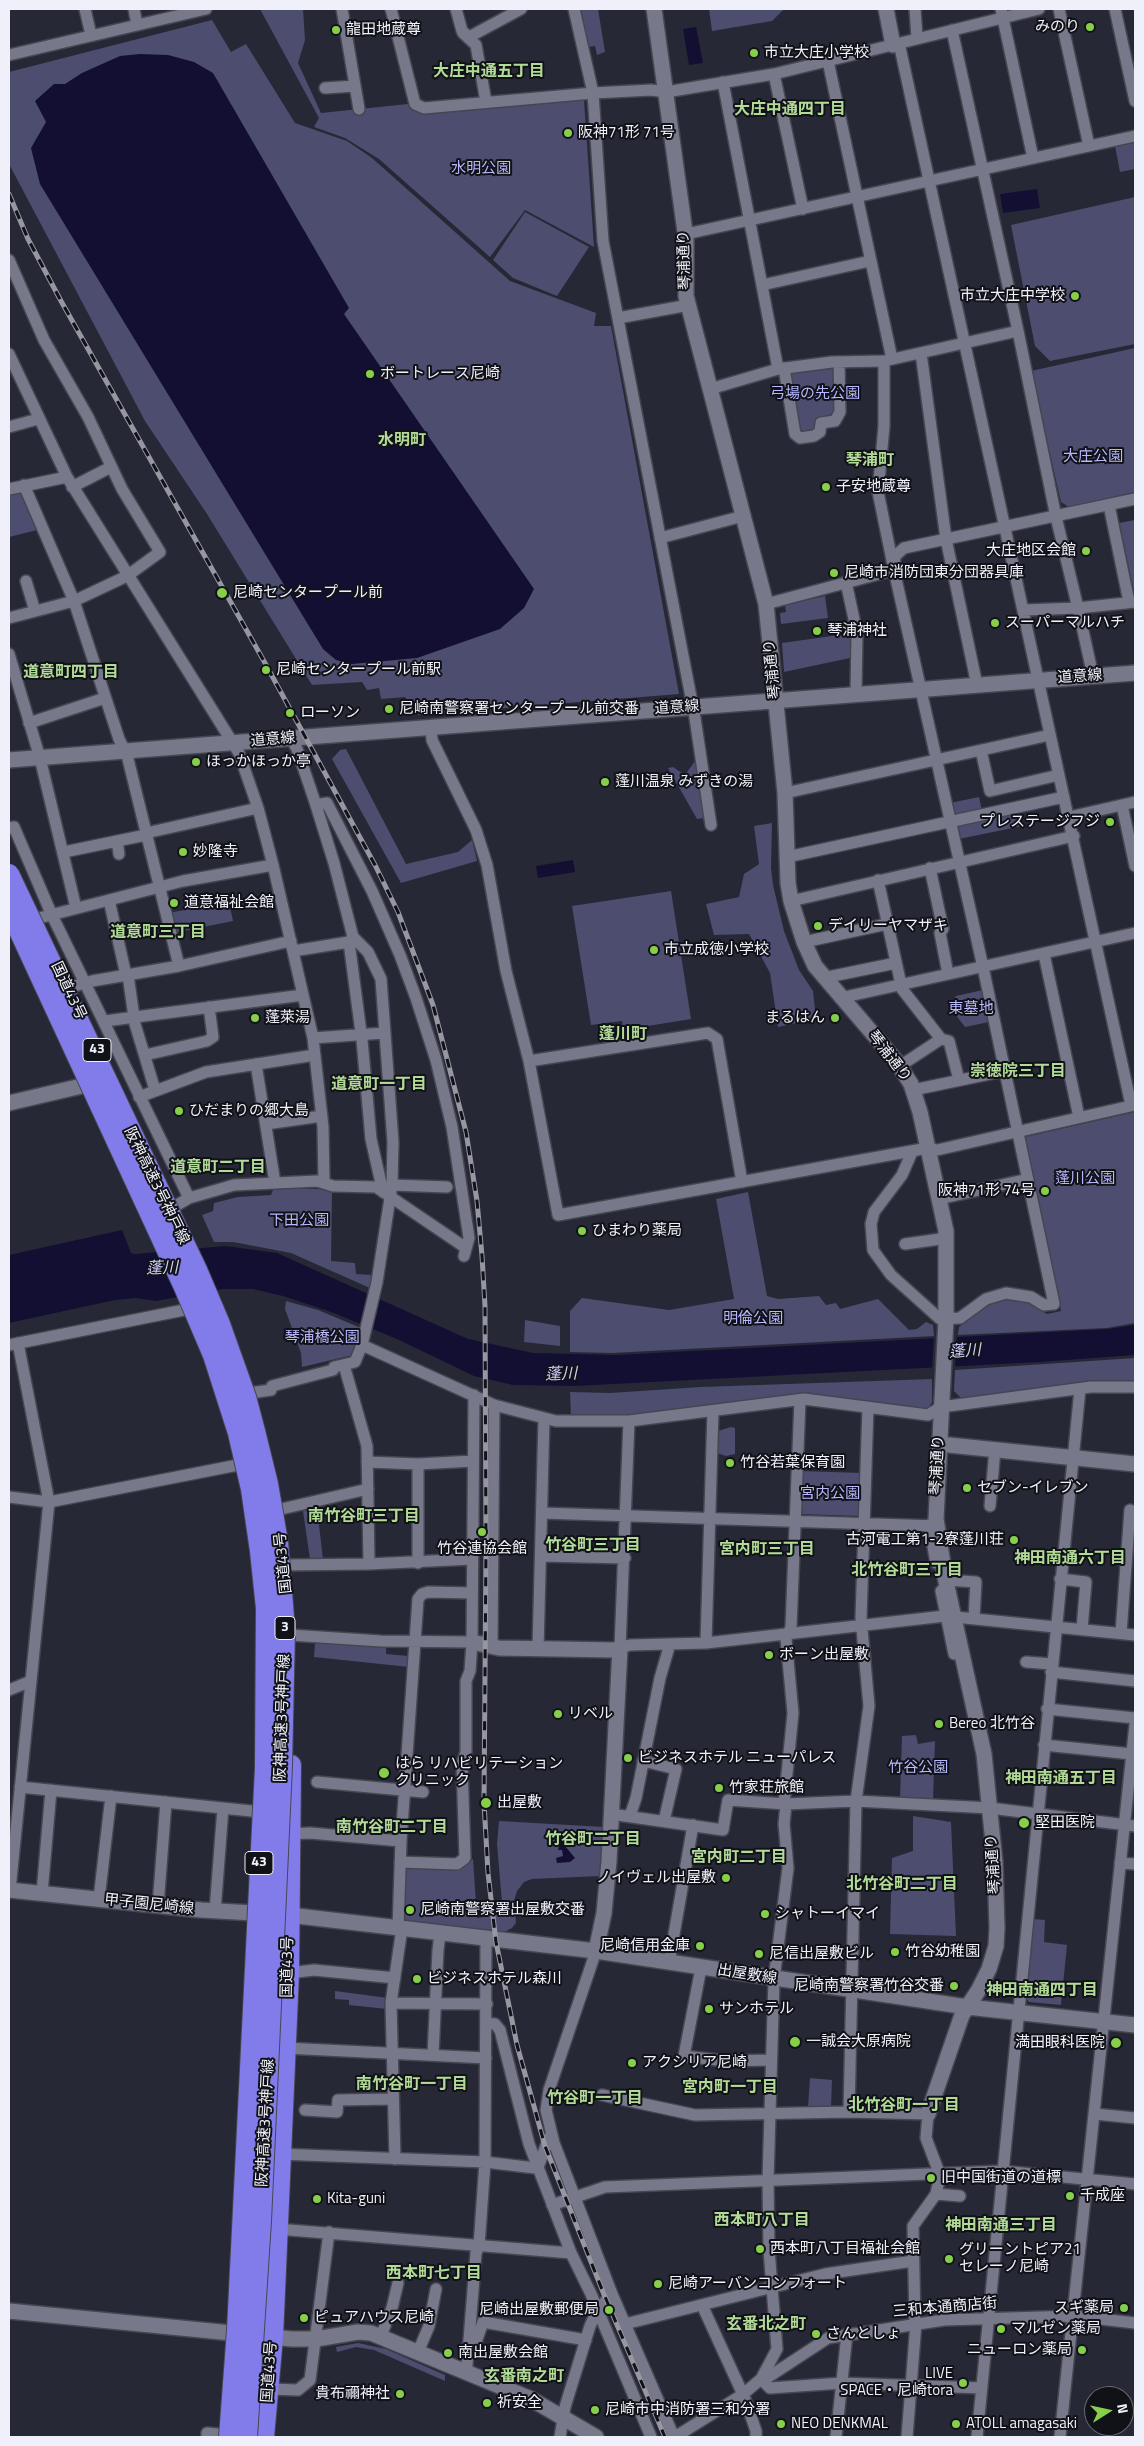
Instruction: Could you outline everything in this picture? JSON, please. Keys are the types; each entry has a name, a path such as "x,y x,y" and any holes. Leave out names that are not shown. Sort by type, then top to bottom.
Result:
{"highway":[{"name":"国道43号","path":"9,863 43,916 67,988 216,1302 250,1393 277,1510 285,1565 290,1635 291,1834 289,1973 279,2154 272,2337 264,2437"},
{"name":"阪神高速3号神戸線","path":"9,874 197,1270 220,1324 253,1423 268,1484 278,1542 285,1630 282,1766 261,2221 233,2437"},
{"name":"阪神高速3号神戸線","path":"9,909 180,1278 213,1356 238,1433 251,1489 266,1608 265,1768 233,2437"},
{"name":"国道43号","path":"9,920 187,1305 215,1374 243,1464 262,1582 266,1683 235,2333 233,2437"}],"street":[{"path":"85,9 91,35"},
{"path":"134,9 137,25"},
{"path":"9,54 206,9"},
{"path":"342,9 359,109"},
{"path":"390,9 415,104 424,108 593,93 651,90 666,92 774,74 952,30 1002,13 1039,9"},
{"path":"456,9 462,31 476,45 486,102"},
{"path":"462,31 469,37 521,9"},
{"path":"574,9 593,93 603,241 692,707 711,825"},
{"name":"琴浦通り","path":"654,9 686,234 686,292 766,604 785,793 788,882 791,900 812,961 840,998 900,1066 913,1090 928,1148 947,1238 946,1323 940,1444 933,1525 946,1580 949,1616 980,1733 997,1895 997,1937 989,1969 962,2015 928,2114 926,2138 940,2175"},
{"path":"431,728 432,740 476,830 487,864 506,971 529,1062 558,1215 928,1148 937,1150 1133,1105 1070,817 1050,735 930,181 886,9"},
{"path":"916,9 917,38"},
{"path":"1059,9 1089,146"},
{"path":"1115,9 1135,101"},
{"path":"1002,13 1033,158"},
{"path":"952,30 1056,517 1093,676"},
{"path":"828,61 870,261 888,360 878,492 983,967 1054,1304 1044,1305 1031,1297 1006,1293 986,1299 960,1318 946,1323 891,1275 873,1250 870,1236 874,1212 902,1175 912,1152"},
{"path":"774,74 803,208"},
{"path":"722,82 762,285 795,434 800,438 814,436 820,432 821,424 835,422 840,412 839,362"},
{"path":"325,88 355,86"},
{"path":"686,234 1135,136"},
{"path":"9,261 44,340 88,417 111,467 160,552 127,576 74,601 9,618"},
{"path":"762,285 870,261"},
{"path":"618,318 689,305"},
{"path":"710,389 781,369 839,362 888,360 1018,332"},
{"path":"921,352 946,539 977,685"},
{"path":"9,354 69,482 239,753 258,808 314,1038 322,1116 324,1183"},
{"path":"9,427 38,419"},
{"path":"9,489 69,482 111,467"},
{"path":"24,486 74,601 123,751 127,755 179,966"},
{"path":"894,570 895,556 900,550 1135,499"},
{"path":"1023,610 1078,608 1132,602 1109,505"},
{"path":"660,538 743,516"},
{"path":"766,604 894,570"},
{"path":"26,581 35,611"},
{"path":"846,582 857,633 856,694"},
{"path":"9,654 40,758 76,908"},
{"name":"道意線","path":"9,760 1135,673"},
{"path":"29,722 105,698"},
{"path":"785,793 1050,735"},
{"path":"250,1393 271,1390 272,1386 333,1370 334,1368 355,1362 362,1345 383,1256 386,1195 371,1139 351,939 336,871 316,805 297,749 290,739"},
{"path":"981,750 990,791 1059,775"},
{"path":"787,857 1064,797"},
{"path":"1070,817 1135,802"},
{"path":"172,1208 189,1198 234,1185 317,1181 333,1186 376,1187 465,1252 468,1238 452,1128 436,1060 416,998 400,954 372,891 326,803 316,805"},
{"path":"1122,805 1135,866"},
{"path":"64,852 116,842 258,808"},
{"path":"9,828 14,827 43,916 86,983 189,1198"},
{"path":"791,900 1074,836"},
{"path":"116,842 119,854"},
{"path":"43,916 159,888 273,865"},
{"path":"930,868 943,929 940,933 948,974"},
{"path":"878,880 902,989 941,1039 949,1041 960,1080"},
{"path":"109,900 136,1017 135,1024 155,1090"},
{"path":"804,942 887,924"},
{"path":"840,998 1135,933"},
{"path":"67,988 127,975 292,946 351,939 368,952 380,979 393,1142 392,1185 386,1195"},
{"path":"1044,954 1079,1117"},
{"path":"824,978 896,963"},
{"path":"105,1022 303,995"},
{"path":"145,1056 207,1041 212,1037 209,1007"},
{"path":"314,1038 384,1033"},
{"path":"529,1062 708,1033 717,1039 742,1182"},
{"path":"900,1066 941,1039"},
{"path":"139,1097 206,1072 315,1055"},
{"path":"256,1064 275,1183"},
{"path":"913,1090 1004,1071"},
{"path":"9,1103 86,1085"},
{"path":"266,1124 322,1116"},
{"path":"939,1199 1028,1179"},
{"path":"392,1185 447,1187"},
{"path":"905,1244 947,1238"},
{"path":"9,1890 49,1502 13,1344 187,1305"},
{"path":"362,1345 494,1405 544,1418 579,1422 629,1422 800,1400 928,1415 941,1407 1099,1386 1135,1387"},
{"path":"344,1365 367,1446 369,1564"},
{"path":"977,2437 1051,1668 1080,1389"},
{"path":"400,1862 457,1864 465,1858 462,1764 466,1752 466,1681 470,1671 472,1642 474,1395"},
{"path":"800,1400 791,1626 786,1639 793,1713 784,1824 788,1868 774,1979 768,2180 769,2250 777,2349 765,2375 770,2388 842,2383 911,2385 982,2392"},
{"path":"492,1646 494,1405"},
{"path":"850,2112 856,1801 869,1706 861,1626 868,1407"},
{"path":"706,1643 713,1411"},
{"path":"538,1648 544,1418"},
{"path":"629,1422 625,1558 607,1885 596,1951 549,2090 546,2110 552,2135 612,2294 674,2437"},
{"path":"940,1444 1135,1464"},
{"path":"990,1506 995,1449"},
{"path":"367,1462 418,1464 473,1461"},
{"path":"9,1497 49,1502 243,1464"},
{"path":"418,1464 418,1563"},
{"path":"277,1510 368,1489"},
{"path":"1121,1633 1132,1527 1130,1510"},
{"path":"542,1513 933,1525 949,1616"},
{"path":"541,1556 625,1558"},
{"path":"285,1565 418,1563 472,1560"},
{"path":"1060,1579 1086,1582 1082,1629"},
{"path":"946,1580 976,1582 974,1619"},
{"path":"395,2159 391,2003 400,1928 400,1841 418,1599 422,1594 472,1593"},
{"path":"290,1635 415,1642 472,1642 492,1646 615,1650 630,1646 706,1643 949,1616 1135,1635"},
{"path":"630,1816 660,1678 670,1644"},
{"path":"1026,1662 1135,1682"},
{"path":"9,1690 31,1682"},
{"path":"1047,1709 1135,1718"},
{"path":"1060,2437 1120,1863 1130,1826 1132,1754 1135,1724"},
{"path":"1044,1745 1132,1754"},
{"path":"643,1761 676,1769 664,1821"},
{"path":"317,1782 423,1792"},
{"path":"20,1787 261,1812"},
{"path":"42,1893 51,1790"},
{"path":"99,1899 111,1796"},
{"path":"611,1814 693,1824 723,1830 728,1800 785,1804 856,1801 987,1808 1130,1826"},
{"path":"158,1906 166,1802"},
{"path":"215,1911 223,1808"},
{"path":"669,1963 693,1824"},
{"path":"291,1834 310,1833 400,1841"},
{"path":"1120,1863 1135,1864"},
{"name":"甲子園尼崎線","path":"9,1890 158,1906 289,1915 440,1934"},
{"path":"433,2056 440,1934"},
{"name":"出屋敷線","path":"440,1934 596,1951 968,2007 1135,2025"},
{"path":"466,2369 476,2253 480,2246 485,2162 486,1939"},
{"path":"701,1968 684,2056 726,2062 772,2060"},
{"path":"289,1973 314,1970 395,1978"},
{"path":"391,2003 486,2004"},
{"path":"486,2023 495,2024 500,2030 530,2144 552,2205 651,2437"},
{"path":"285,2048 486,2058"},
{"path":"602,2095 695,2115 850,2112 928,2114"},
{"path":"306,2110 337,2112 338,2100 392,2099"},
{"path":"1095,2114 1135,2118"},
{"path":"538,2167 548,2138 552,2135"},
{"path":"279,2154 485,2162 538,2167"},
{"path":"552,2205 606,2187 1002,2171 1135,2184"},
{"path":"907,2437 915,2323 913,2226 936,2194 940,2175"},
{"path":"936,2194 960,2196"},
{"path":"276,2229 571,2253"},
{"path":"269,2389 298,2390 310,2380 329,2232"},
{"path":"625,2324 772,2287 842,2272 913,2261"},
{"path":"381,2336 392,2308 398,2283"},
{"path":"418,2352 429,2326 436,2289"},
{"path":"560,2437 562,2418 586,2340 597,2312 612,2294"},
{"path":"702,2305 742,2394 756,2431 756,2437"},
{"path":"9,2311 272,2337 316,2339 358,2332 381,2336 418,2352 466,2369 531,2399 596,2437"},
{"name":"三和本通商店街","path":"674,2437 742,2394 765,2375 828,2338 915,2323 988,2318 1074,2316 1135,2322"},
{"path":"466,2369 483,2322 586,2340"},
{"path":"836,2437 847,2334"},
{"path":"207,2437 207,2433 233,2437"}],"green space":[{"name":"水明公園","path":"260,9 303,9 305,40 298,63 321,113 408,104 422,114 584,100 594,247 525,210 490,257 379,159 345,138 314,127 319,118"},
{"path":"579,9 598,9 605,52 597,55 595,46 588,47"},
{"path":"709,9 784,9 772,21 712,31"},
{"name":"ボートレース尼崎","path":"212,20 231,52 246,44 295,123 347,141 372,158 510,281 596,313 594,326 611,326 679,694 418,715 405,697 381,699 379,688 367,690 362,682 312,685 207,514 145,421 9,164 9,72"},
{"path":"1135,142 1135,169 1120,172 1115,146"},
{"path":"1135,197 1135,344 1050,361 1035,346 1011,225"},
{"path":"525,212 589,247 557,296 513,278 493,260"},
{"name":"大庄公園","path":"1135,348 1135,492 1069,507 1061,502 1031,371"},
{"name":"弓場の先公園","path":"835,366 839,412 818,429 803,435 799,431 788,378 792,373"},
{"path":"17,491 22,494 37,530 9,537 9,493"},
{"path":"1135,520 1135,591 1134,591 1119,523"},
{"path":"825,596 828,618 781,624 780,613 786,612 785,605"},
{"path":"853,633 853,657 784,672 782,643"},
{"path":"346,749 406,864 458,852 472,840 477,861 401,883 332,759 340,750"},
{"path":"695,761 704,818 697,819 668,768 673,767 685,775"},
{"path":"979,797 982,811 953,817 950,803"},
{"path":"1019,811 1022,826 959,839 956,825"},
{"path":"772,823 771,868 773,885 784,931 799,970 813,991 816,1019 778,1027 770,973 749,934 714,935 706,904 739,897 744,874 759,864 754,826"},
{"path":"671,891 691,1019 623,1030 622,1021 591,1025 572,906"},
{"path":"229,902 233,921 173,933 168,913"},
{"name":"東墓地","path":"983,990 989,1022 965,1027 949,1006 956,996"},
{"name":"蓬川公園","path":"1135,1112 1135,1323 1107,1328 958,1335 959,1327 982,1309 1004,1298 1026,1301 1047,1314 1061,1311 1025,1137"},
{"name":"下田公園","path":"299,1188 332,1190 331,1261 355,1263 356,1274 372,1275 370,1288 291,1253 233,1242 214,1242 202,1215 213,1211 214,1203 238,1197 271,1195 273,1190"},
{"name":"明倫公園","path":"748,1192 767,1296 778,1299 819,1296 826,1305 836,1303 840,1309 878,1299 909,1330 917,1329 926,1322 933,1325 934,1336 612,1353 570,1352 570,1311 582,1298 669,1310 734,1299 716,1199"},
{"name":"琴浦橋公園","path":"286,1301 318,1310 361,1328 353,1355 302,1367 301,1353 285,1309"},
{"path":"525,1320 560,1326 560,1346 524,1342"},
{"path":"1135,1358 1135,1385 962,1399 954,1391 955,1370"},
{"path":"932,1379 932,1402 927,1410 806,1395 629,1418 571,1418 570,1392 610,1393 701,1387"},
{"path":"731,1427 735,1428 735,1454 726,1456 717,1453 718,1431"},
{"name":"宮内公園","path":"800,1471 862,1473 860,1516 799,1514"},
{"path":"317,1508 323,1559 310,1559 303,1511"},
{"path":"318,1642 386,1646 386,1654 409,1656 409,1667 314,1657 315,1644"},
{"name":"竹谷公園","path":"916,1735 918,1744 935,1741 933,1800 900,1799 902,1736"},
{"path":"913,1816 951,1822 956,1936 890,1934 892,1858 913,1851"},
{"path":"499,1821 604,1827 600,1876 532,1879 524,1882 517,1891 514,1901 516,1923 512,1928 504,1932 494,1934 406,1923 403,1918 407,1867 465,1862 473,1859 477,1918 503,1914 497,1844"},
{"path":"1033,1919 1045,1920 1044,1942 1067,1945 1061,2005 1029,2002 1025,1997"},
{"path":"335,1991 388,1998 387,2009 349,2005 349,2000 335,1999"},
{"path":"810,2078 832,2080 831,2108 808,2107"},
{"path":"358,2343 386,2349 445,2375 445,2381 374,2350 356,2347 337,2352 336,2347"}],"water":[{"path":"696,27 703,63 689,65 683,29"},
{"path":"140,54 168,55 194,62 213,73 349,308 344,314 534,589 524,608 500,629 417,658 352,664 336,660 323,649 40,184 31,148 46,122 35,101 54,84 65,84 82,73 120,56"},
{"path":"1037,189 1040,208 1003,213 1000,194"},
{"path":"573,860 575,872 538,878 536,866"},
{"name":"蓬川","path":"122,1230 131,1253 135,1254 225,1246 277,1253 468,1339 533,1353 617,1355 1108,1329 1135,1325 1135,1355 1039,1362 575,1386 513,1385 474,1376 397,1339 334,1313 283,1296 253,1289 223,1289 156,1301 136,1298 115,1300 9,1323 9,1255"},
{"path":"562,1837 566,1838 565,1846 575,1858 570,1862 557,1863 556,1858 563,1856 562,1850 558,1850"}],"pier":[{"path":"957,1334 955,1369 932,1370 934,1335"}],"railway":[{"path":"9,194 28,239 61,301 265,663 375,865 398,912 433,1005 466,1132 477,1201 482,1256 485,1306 486,1549 484,1802 488,1873 496,1942 517,2045 545,2146 603,2292 665,2437"}],"place":[{"name":"みのり","path":"1090,27"},
{"name":"龍田地蔵尊","path":"336,30"},
{"name":"市立大庄小学校","path":"754,53"},
{"name":"阪神71形 71号","path":"568,133"},
{"name":"市立大庄中学校","path":"1075,296"},
{"name":"ボートレース尼崎","path":"370,374"},
{"name":"子安地蔵尊","path":"826,487"},
{"name":"大庄地区会館","path":"1086,551"},
{"name":"尼崎市消防団東分団器具庫","path":"834,573"},
{"name":"尼崎センタープール前","path":"222,593"},
{"name":"スーパーマルハチ","path":"995,623"},
{"name":"琴浦神社","path":"817,631"},
{"name":"尼崎センタープール前駅","path":"266,670"},
{"name":"尼崎南警察署センタープール前交番","path":"389,709"},
{"name":"ローソン","path":"290,713"},
{"name":"ほっかほっか亭","path":"196,762"},
{"name":"蓬川温泉 みずきの湯","path":"605,782"},
{"name":"プレステージフジ","path":"1110,822"},
{"name":"妙隆寺","path":"183,852"},
{"name":"道意福祉会館","path":"174,903"},
{"name":"デイリーヤマザキ","path":"818,926"},
{"name":"市立成徳小学校","path":"654,950"},
{"name":"蓬萊湯","path":"255,1018"},
{"name":"まるはん","path":"835,1018"},
{"name":"ひだまりの郷大島","path":"179,1111"},
{"name":"阪神71形 74号","path":"1045,1191"},
{"name":"ひまわり薬局","path":"582,1231"},
{"name":"竹谷若葉保育園","path":"730,1463"},
{"name":"セブン-イレブン","path":"967,1488"},
{"name":"竹谷連協会館","path":"482,1532"},
{"name":"古河電工第1-2寮蓬川荘","path":"1014,1540"},
{"name":"ボーン出屋敷","path":"769,1655"},
{"name":"リベル","path":"558,1714"},
{"name":"Bereo 北竹谷","path":"939,1724"},
{"name":"ビジネスホテル ニューパレス","path":"628,1758"},
{"name":"はら リハビリテーション クリニック","path":"384,1773"},
{"name":"竹家荘旅館","path":"719,1788"},
{"name":"出屋敷","path":"486,1803"},
{"name":"堅田医院","path":"1024,1823"},
{"name":"ノイヴェル出屋敷","path":"726,1878"},
{"name":"尼崎南警察署出屋敷交番","path":"410,1910"},
{"name":"シャトーイマイ","path":"765,1914"},
{"name":"尼崎信用金庫","path":"700,1946"},
{"name":"竹谷幼稚園","path":"895,1952"},
{"name":"尼信出屋敷ビル","path":"759,1954"},
{"name":"ビジネスホテル森川","path":"417,1979"},
{"name":"尼崎南警察署竹谷交番","path":"954,1986"},
{"name":"サンホテル","path":"709,2009"},
{"name":"一誠会大原病院","path":"795,2042"},
{"name":"満田眼科医院","path":"1116,2043"},
{"name":"アクシリア尼崎","path":"632,2063"},
{"name":"旧中国街道の道標","path":"931,2178"},
{"name":"千成座","path":"1070,2196"},
{"name":"Kita-guni","path":"317,2199"},
{"name":"西本町八丁目福祉会館","path":"760,2249"},
{"name":"グリーントピア21 セレーノ尼崎","path":"949,2259"},
{"name":"尼崎アーバンコンフォート","path":"658,2284"},
{"name":"スギ薬局","path":"1124,2308"},
{"name":"尼崎出屋敷郵便局","path":"609,2310"},
{"name":"ピュアハウス尼崎","path":"304,2318"},
{"name":"マルゼン薬局","path":"1001,2329"},
{"name":"さんとしょ","path":"816,2334"},
{"name":"ニューロン薬局","path":"1082,2350"},
{"name":"南出屋敷会館","path":"448,2353"},
{"name":"LIVE SPACE・尼崎tora","path":"963,2383"},
{"name":"貴布禰神社","path":"400,2394"},
{"name":"祈安全","path":"487,2403"},
{"name":"尼崎市中消防署三和分署","path":"595,2410"},
{"name":"NEO DENKMAL","path":"781,2424"},
{"name":"ATOLL amagasaki","path":"956,2424"}],"district":[{"name":"大庄中通五丁目","path":"489,72"},
{"name":"大庄中通四丁目","path":"790,110"},
{"name":"水明町","path":"402,441"},
{"name":"琴浦町","path":"870,461"},
{"name":"道意町四丁目","path":"71,673"},
{"name":"道意町三丁目","path":"158,933"},
{"name":"蓬川町","path":"623,1035"},
{"name":"崇徳院三丁目","path":"1018,1072"},
{"name":"道意町一丁目","path":"379,1085"},
{"name":"道意町二丁目","path":"218,1168"},
{"name":"南竹谷町三丁目","path":"364,1517"},
{"name":"竹谷町三丁目","path":"593,1546"},
{"name":"宮内町三丁目","path":"767,1550"},
{"name":"神田南通六丁目","path":"1070,1559"},
{"name":"北竹谷町三丁目","path":"907,1571"},
{"name":"神田南通五丁目","path":"1061,1779"},
{"name":"南竹谷町二丁目","path":"392,1828"},
{"name":"竹谷町二丁目","path":"593,1840"},
{"name":"宮内町二丁目","path":"739,1858"},
{"name":"北竹谷町二丁目","path":"902,1885"},
{"name":"神田南通四丁目","path":"1042,1991"},
{"name":"南竹谷町一丁目","path":"412,2085"},
{"name":"宮内町一丁目","path":"730,2088"},
{"name":"竹谷町一丁目","path":"595,2099"},
{"name":"北竹谷町一丁目","path":"904,2106"},
{"name":"西本町八丁目","path":"762,2221"},
{"name":"神田南通三丁目","path":"1001,2226"},
{"name":"西本町七丁目","path":"434,2274"},
{"name":"玄番北之町","path":"766,2325"},
{"name":"玄番南之町","path":"524,2377"}]}
